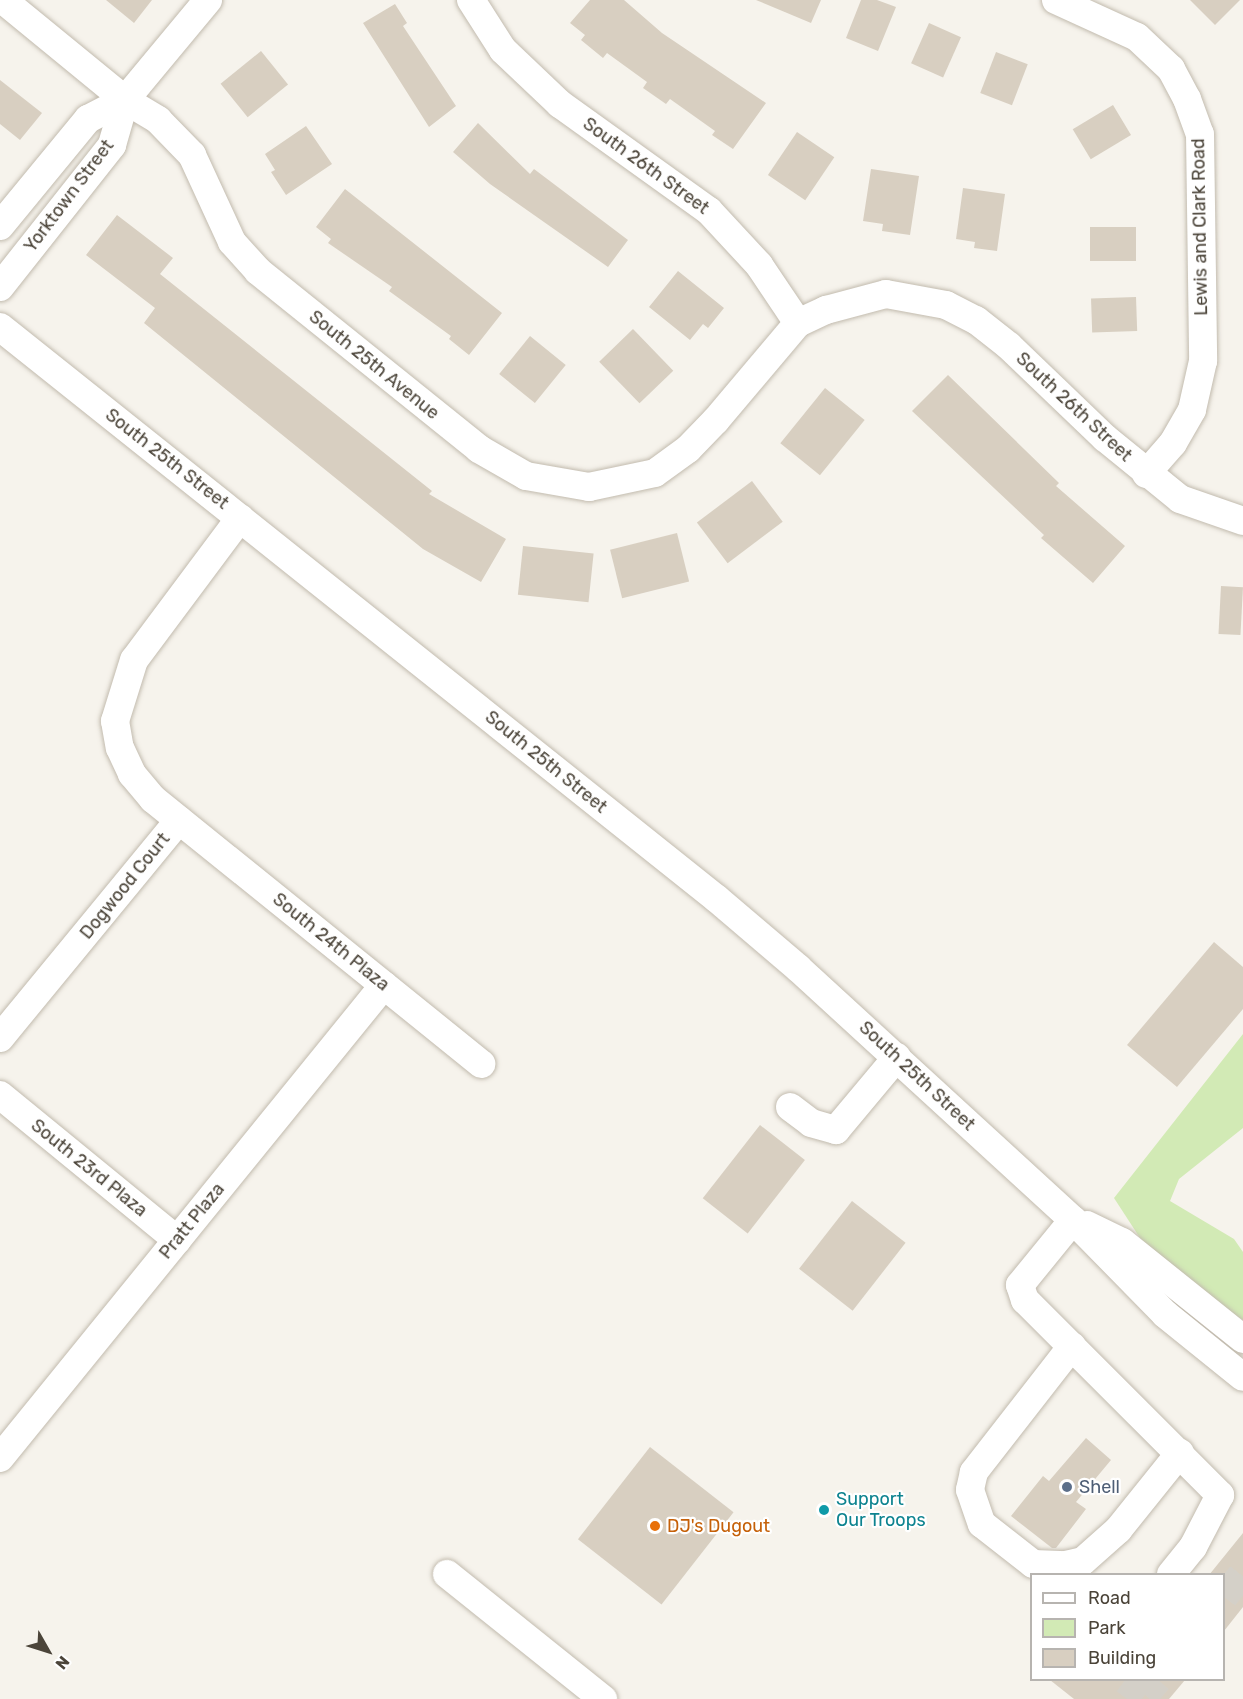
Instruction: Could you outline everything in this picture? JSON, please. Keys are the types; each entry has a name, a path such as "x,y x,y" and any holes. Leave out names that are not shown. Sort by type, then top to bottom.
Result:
{"street":[{"name":"South 25th Avenue","path":"3,0 125,100 158,120 192,155 232,242 258,272 479,449 526,476 590,487 654,473 688,449 716,420 798,323"},
{"name":"Yorktown Street","path":"0,226 88,119 125,100 208,0"},
{"name":"South 26th Street","path":"471,0 503,50 560,104 709,211 759,265 798,323 826,310 886,294 946,305 976,320 1009,346 1146,474 1180,499 1243,521"},
{"name":"Lewis and Clark Road","path":"1056,0 1137,37 1170,69 1187,99 1200,134 1203,361 1192,410 1173,443 1146,474"},
{"name":"Yorktown Street","path":"0,287 112,145 125,100"},
{"name":"South 25th Street","path":"0,327 717,899 897,1058 1073,1220 1165,1314 1243,1377"},
{"name":"Dogwood Court","path":"0,1038 179,820 132,774 120,748 115,721 134,660 240,518"},
{"name":"South 24th Plaza","path":"179,820 483,1064"},
{"name":"Pratt Plaza","path":"0,1458 384,985"},
{"path":"790,1107 811,1123 836,1130 897,1058"},
{"name":"South 23rd Plaza","path":"0,1095 177,1240"},
{"name":"South 25th Street","path":"1073,1220 1122,1242 1243,1339"},
{"path":"1073,1220 1020,1285 1025,1300 1180,1453 1232,1490 1173,1573"},
{"path":"1072,1346 974,1472 970,1490 973,1507 982,1524 1033,1564 1066,1565 1083,1561 1119,1530 1180,1453"},
{"path":"447,1574 603,1699"}],"green space":[{"path":"1243,1034 1243,1128 1179,1179 1170,1201 1234,1239 1243,1252 1243,1320 1214,1301 1140,1238 1114,1198"}],"building":[{"path":"106,0 152,0 134,23"},
{"path":"590,0 624,0 662,33 766,103 733,149 712,135 715,131 670,99 666,104 643,88 647,82 607,53 603,58 581,40 585,35 570,23"},
{"path":"756,0 821,0 811,23"},
{"path":"861,0 877,0 896,7 878,51 846,38"},
{"path":"1190,0 1240,0 1215,25"},
{"path":"395,4 407,23 403,26 456,106 429,127 363,23"},
{"path":"929,23 961,37 943,77 911,63"},
{"path":"261,51 288,84 248,117 221,84"},
{"path":"996,52 1028,64 1012,105 980,93"},
{"path":"0,80 42,113 20,140 0,124"},
{"path":"1113,105 1131,135 1091,159 1073,129"},
{"path":"478,123 530,174 534,169 628,240 608,267 490,184 453,152"},
{"path":"306,126 332,164 286,195 271,172 275,170 265,154"},
{"path":"797,132 834,157 805,200 768,175"},
{"path":"871,169 919,176 910,235 882,231 883,224 863,221"},
{"path":"963,188 1005,194 997,251 974,248 975,242 956,239"},
{"path":"345,189 502,313 469,355 449,339 451,336 389,291 392,287 328,243 331,239 316,227"},
{"path":"117,215 173,258 160,274 432,491 429,494 506,539 481,582 423,549 144,323 155,308 86,255"},
{"path":"1090,227 1136,227 1136,261 1090,261"},
{"path":"678,271 724,308 708,328 703,324 690,340 649,307"},
{"path":"1136,297 1137,331 1092,333 1091,299"},
{"path":"633,329 673,371 639,403 599,362"},
{"path":"530,336 566,365 535,403 499,374"},
{"path":"948,375 1059,483 1056,486 1125,546 1093,583 1041,538 1044,535 912,411"},
{"path":"825,388 865,420 820,475 780,443"},
{"path":"752,481 783,522 728,563 697,523"},
{"path":"677,533 689,582 622,598 610,550"},
{"path":"523,546 594,553 588,602 518,595"},
{"path":"1221,586 1243,587 1240,635 1218,634"},
{"path":"1214,942 1243,967 1243,1009 1177,1087 1127,1045"},
{"path":"760,1125 805,1160 748,1233 703,1198"},
{"path":"852,1201 906,1243 853,1311 799,1269"},
{"path":"1086,1438 1111,1460 1076,1502 1086,1509 1056,1548 1052,1548 1011,1516 1043,1476 1049,1481"},
{"name":"DJ's Dugout","path":"650,1447 734,1512 661,1604 578,1539"},
{"path":"1243,1533 1243,1607 1225,1630 1225,1573 1211,1573"},
{"path":"1051,1681 1184,1681 1169,1699 1074,1699"}],"tunnel":[{"path":"1225,1596 1243,1573"},
{"path":"1126,1681 1145,1695 1157,1681"}],"place":[{"name":"Shell","path":"1067,1487"},
{"name":"Support Our Troops","path":"824,1510"},
{"name":"DJ's Dugout","path":"655,1526"}]}
